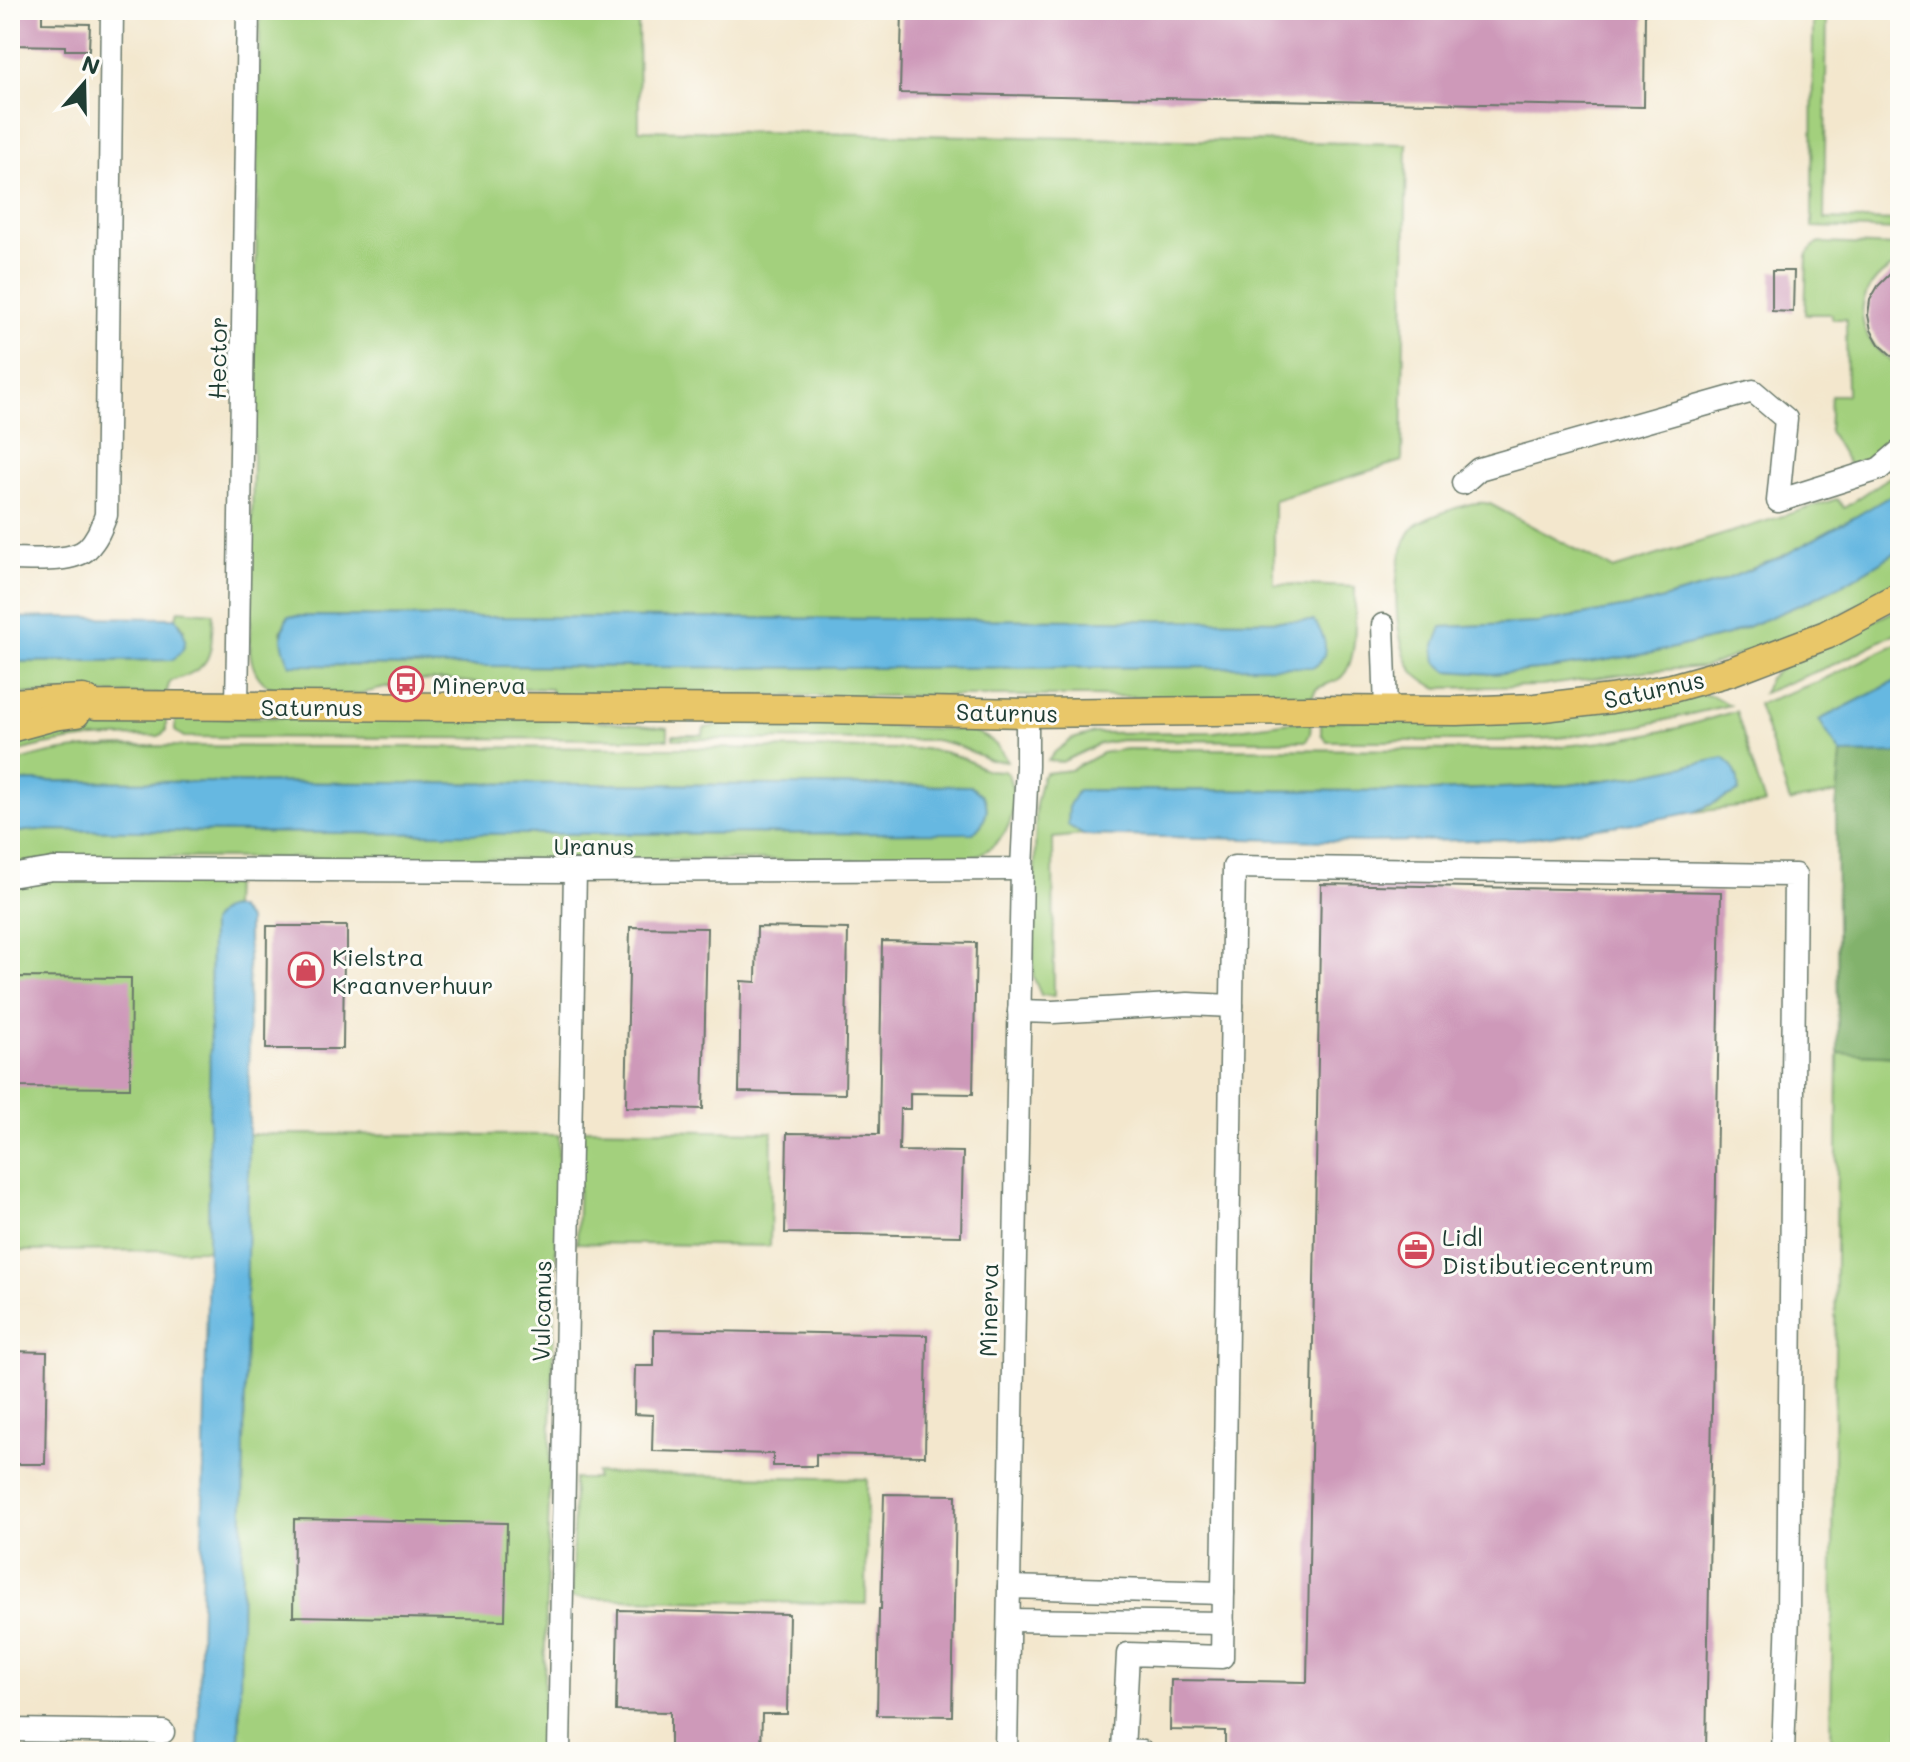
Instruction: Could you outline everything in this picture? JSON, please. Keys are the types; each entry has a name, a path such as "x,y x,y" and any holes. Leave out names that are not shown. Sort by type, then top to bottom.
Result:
{"main road":[{"name":"Saturnus","path":"10,703 83,699 95,705 805,708 1027,713 1535,708 1672,688 1732,671 1826,635 1900,596"},
{"name":"Saturnus","path":"10,728 54,716 84,712 95,705"}],"street":[{"path":"10,559 62,558 84,552 98,536 106,515 112,10"},
{"name":"Hector","path":"237,706 248,10"},
{"path":"1463,483 1479,469 1753,391 1786,419 1778,501 1879,469 1900,451"},
{"path":"1383,625 1386,710"},
{"path":"1022,869 1027,713"},
{"path":"1142,1752 1123,1751 1128,1654 1222,1657 1234,867 1795,875 1788,1613 1783,1752"},
{"name":"Uranus","path":"10,876 53,869 1022,869"},
{"name":"Minerva","path":"1006,1752 1022,869"},
{"name":"Vulcanus","path":"559,1752 575,871"},
{"path":"1019,1011 1053,1012 1188,1004 1232,1006"},
{"path":"1009,1587 1223,1593"},
{"path":"1009,1620 1223,1623"},
{"path":"10,1730 163,1732"}],"green space":[{"path":"260,10 638,10 639,130 1407,144 1402,461 1274,500 1274,584 1355,587 1350,662 1339,679 1316,689 1311,699 552,696 551,689 448,680 399,681 399,686 336,695 289,692 270,687 257,674 250,651","holes":["288,616 1314,621 1321,662 1314,667 290,665 281,632"]},
{"path":"1813,10 1827,10 1824,219 1900,221 1900,230 1812,227"},
{"path":"1822,243 1897,246 1898,264 1871,286 1864,300 1862,315 1872,343 1900,365 1900,437 1865,459 1849,465 1829,431 1831,395 1847,395 1846,319 1832,319 1831,314 1805,314 1807,257 1812,247"},
{"path":"1900,470 1900,490 1785,555 1718,583 1649,603 1538,623 1442,627 1447,671 1491,674 1549,669 1652,653 1728,635 1847,582 1900,550 1900,582 1829,621 1705,667 1645,671 1542,686 1438,688 1418,676 1406,658 1397,620 1400,557 1414,527 1444,512 1472,504 1490,504 1613,569 1837,499 1844,508"},
{"path":"1900,608 1900,631 1837,663 1763,693 1769,678 1788,663"},
{"path":"178,610 213,613 212,640 202,665 170,681 166,694 10,694 10,662 172,660 184,629 176,618"},
{"path":"1900,642 1900,679 1820,720 1841,754 1838,793 1790,802 1758,704 1820,681"},
{"path":"1698,694 1713,696 1729,705 1640,726 1557,738 1327,741 1321,734 1321,722"},
{"path":"1736,711 1765,804 1695,812 1738,792 1736,773 1724,758 1642,775 1569,785 1433,791 1078,790 1068,825 1083,835 1053,838 1054,996 1041,995 1033,976 1036,804 1042,777 1046,773 1071,770 1102,753 1126,749 1525,750 1643,735"},
{"path":"112,716 166,717 166,731 159,736 66,741 10,754 10,734"},
{"path":"175,717 576,719 668,728 668,739 184,737 175,731"},
{"path":"749,720 853,722 966,730 991,740 1007,761 990,760 956,745 935,740 673,739 673,735 703,735 704,728"},
{"path":"1311,722 1306,741 1122,740 1099,744 1062,762 1048,761 1072,739 1094,733 1214,732"},
{"path":"131,746 923,749 944,752 986,770 1008,774 1013,804 1011,818 998,841 987,850 959,861 61,857 10,865 10,833 35,830 448,834 973,833 983,821 986,811 982,795 970,786 10,781 10,765 39,755"},
{"path":"1900,753 1900,1056 1838,1053 1836,809 1841,754"},
{"path":"58,878 233,879 232,908 211,923 208,1250 10,1251 10,885"},
{"path":"1838,1053 1900,1056 1900,1752 1831,1752"},
{"path":"580,1129 772,1132 770,1246 577,1243"},
{"path":"249,1134 559,1135 542,1752 239,1752"},
{"path":"596,1473 867,1479 866,1604 572,1598 574,1479 596,1479"}],"water":[{"path":"1900,490 1900,550 1847,582 1728,635 1652,653 1549,669 1492,674 1447,671 1436,662 1434,648 1442,627 1538,623 1649,603 1718,583 1785,555"},
{"path":"288,616 1314,621 1324,639 1325,651 1314,667 290,665 282,640"},
{"path":"10,618 176,618 185,635 185,645 172,660 10,662"},
{"path":"1900,679 1900,753 1841,754 1819,720"},
{"path":"1724,758 1736,773 1738,792 1695,812 1522,839 1367,842 1083,835 1068,825 1069,805 1078,790 1433,791 1569,785 1642,775"},
{"path":"10,781 970,786 982,795 986,811 983,821 973,833 448,834 35,830 10,833"},
{"path":"237,908 248,920 249,1134 239,1752 198,1752 211,923 221,911"}],"building":[{"path":"10,10 42,10 42,23 90,24 89,50 65,50 65,46 10,45"},
{"path":"902,10 1645,10 1644,107 900,93"},
{"path":"1900,264 1900,363 1879,344 1871,330 1868,315 1870,300 1878,286"},
{"path":"1772,271 1794,271 1793,312 1772,311"},
{"path":"1321,884 1721,892 1706,1752 1225,1752 1225,1731 1170,1730 1171,1680 1307,1682"},
{"path":"267,926 347,926 343,1049 266,1049"},
{"path":"630,927 707,928 703,1109 626,1107"},
{"path":"757,927 848,929 845,1094 739,1092 741,981 756,982"},
{"path":"882,941 976,943 973,1094 910,1093 910,1109 900,1109 899,1151 963,1152 961,1236 785,1233 787,1133 879,1134"},
{"path":"10,977 131,978 130,1088 10,1087"},
{"path":"654,1330 927,1335 925,1456 816,1454 816,1466 773,1466 773,1454 652,1451 653,1415 634,1414 635,1366 654,1366"},
{"path":"10,1351 47,1352 45,1464 10,1464"},
{"path":"884,1494 956,1495 952,1716 877,1715"},
{"path":"294,1519 507,1523 505,1620 293,1616"},
{"path":"618,1610 789,1614 787,1714 762,1714 761,1752 670,1752 670,1712 616,1711"}],"place":[{"name":"Minerva","path":"406,684"},
{"name":"Kielstra Kraanverhuur","path":"306,970"},
{"name":"Lidl Distibutiecentrum","path":"1416,1250"}]}
